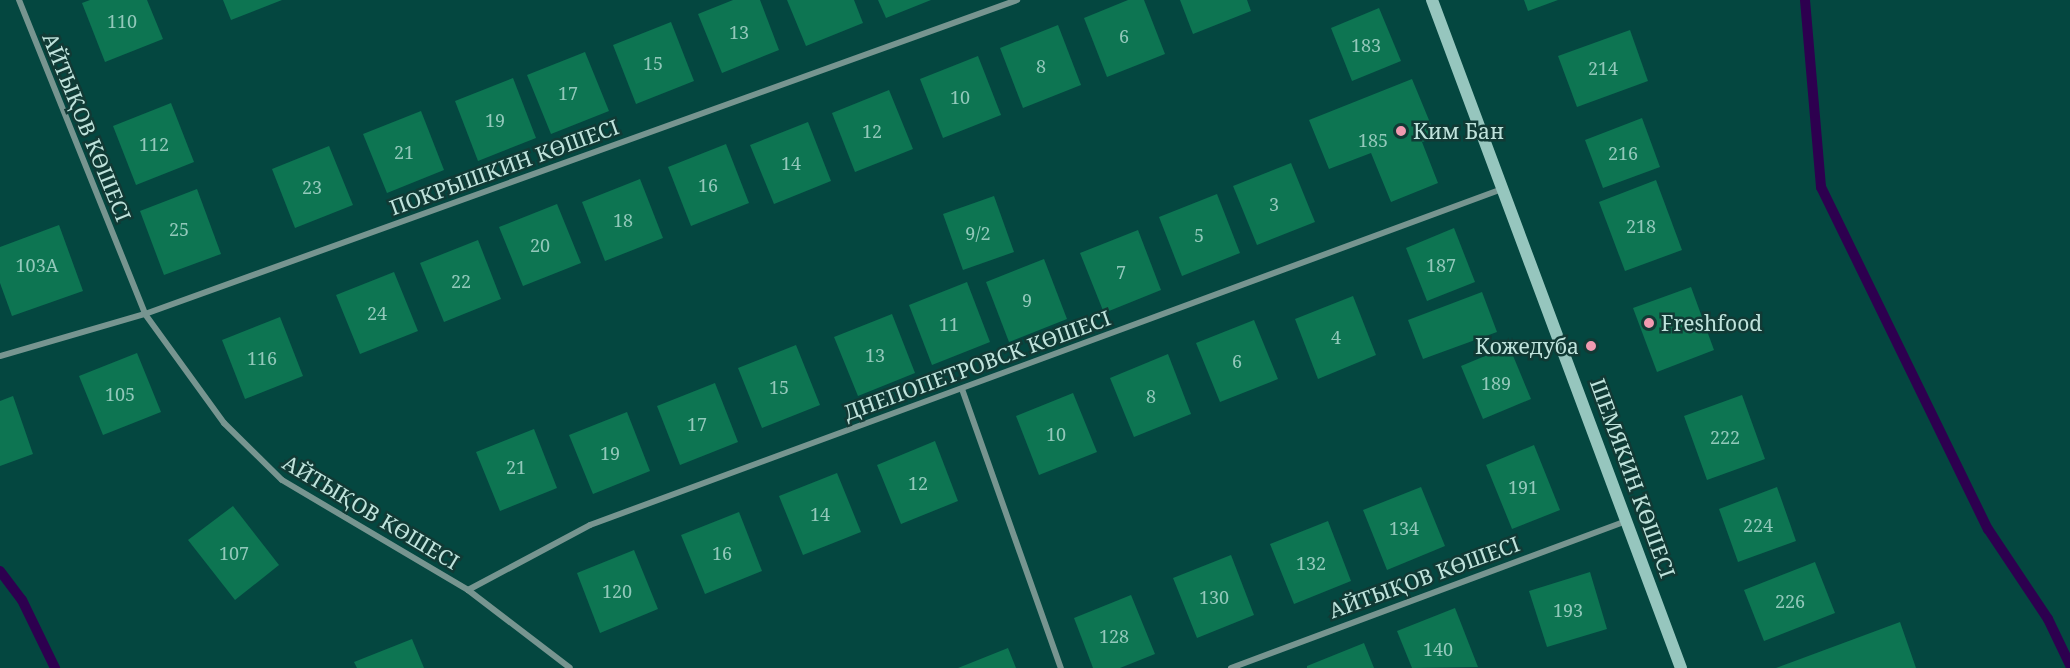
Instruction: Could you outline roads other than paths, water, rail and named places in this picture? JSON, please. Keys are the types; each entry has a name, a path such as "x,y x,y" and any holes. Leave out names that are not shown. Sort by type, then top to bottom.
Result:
{"main road":[{"name":"ШЕМЯКИН КӨШЕСІ","path":"1432,0 1505,187 1629,519 1681,668"}],"street":[{"name":"АЙТЫҚОВ КӨШЕСІ","path":"19,0 145,314 224,423 260,462 468,590 570,668"},
{"name":"ПОКРЫШКИН КӨШЕСІ","path":"0,356 145,314 1017,0"},
{"name":"ДНЕПОПЕТРОВСК КӨШЕСІ","path":"468,590 590,525 1505,187"},
{"path":"962,389 1061,668"},
{"name":"АЙТЫҚОВ КӨШЕСІ","path":"1231,668 1629,519"}],"waterway":[{"path":"1805,0 1821,187 1988,529 2048,619 2070,665"},
{"path":"0,571 22,600 55,668"}],"place":[{"name":"Ким Бан","path":"1401,131"},
{"name":"Freshfood","path":"1649,323"},
{"name":"Кожедуба","path":"1591,346"}]}
